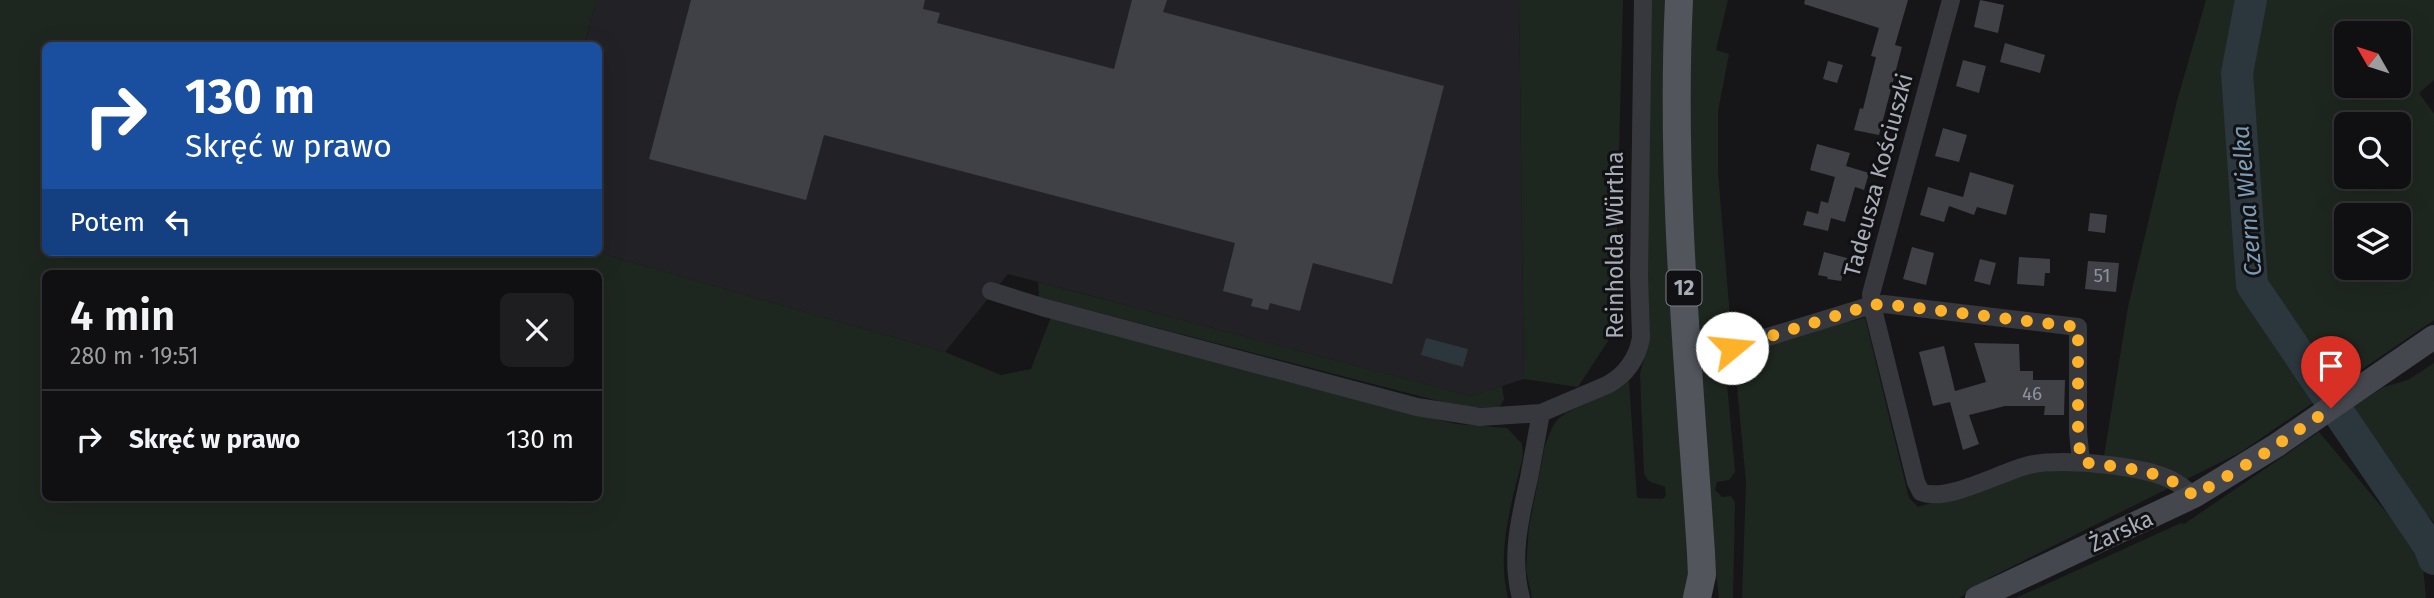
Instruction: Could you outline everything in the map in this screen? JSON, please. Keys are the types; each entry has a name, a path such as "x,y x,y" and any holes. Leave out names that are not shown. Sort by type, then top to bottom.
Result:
{"main road":[{"name":"12","path":"1679,0 1677,91 1680,225 1703,590"}],"street":[{"name":"Reinholda Würtha","path":"991,291 1417,407 1480,417 1541,413 1615,381 1630,366 1641,338 1639,275 1643,0"},
{"name":"Tadeusza Kościuszki","path":"1951,0 1873,281 1871,305 1916,482 1921,492 1930,495 1947,493 2031,464 2081,462 2165,476 2194,496"},
{"path":"1732,348 1871,305 1884,304 2078,327 2078,432 2081,462"},
{"name":"Żarska","path":"1977,598 2194,496 2288,438 2434,337"},
{"path":"1521,598 1517,584 1515,551 1541,413"}],"shaded area":[{"path":"0,0 597,0 585,42 42,42 42,256 602,256 602,254 945,352 1001,375 1031,369 1051,317 1431,418 1457,424 1507,428 1522,444 1523,456 1510,508 1505,544 1508,598 0,598"},
{"path":"597,0 1519,0 1524,379 1471,396 1008,274 945,352 602,254 602,42 585,42"},
{"path":"1519,0 1623,0 1615,304 1608,341 1578,387 1524,379"},
{"path":"1648,0 1670,0 1691,598 1532,598 1526,570 1529,527 1545,445 1558,419 1629,381 1637,498 1662,499 1666,496 1665,487 1650,481 1644,473 1640,373 1648,345"},
{"path":"1689,0 1728,0 1716,50 1729,54 1718,111 1718,173 1732,341 1724,351 1735,472 1729,480 1717,482 1715,490 1722,497 1731,496 1735,502 1733,598 1719,598 1705,450 1690,180"},
{"path":"2206,0 2434,0 2434,80 2419,93 2434,114 2434,320 2241,452 1989,578 1959,598 1742,598 1746,482 1734,355 1811,330 1865,318 1909,498 1918,507 2016,476 2103,462 2128,307 2177,101"},
{"path":"1038,282 1471,396 1502,386 1504,399 1499,408 1450,404 1039,297"},
{"path":"1426,338 1468,349 1463,367 1421,355"},
{"path":"2434,363 2434,522 2415,503 2348,410 2384,387 2408,380"},
{"path":"2319,432 2422,555 2426,598 2016,598 2181,523 2184,524"}],"building":[{"path":"691,0 925,0 923,9 940,13 937,23 1114,69 1132,0 1167,0 1163,12 1444,86 1392,284 1313,263 1300,311 1270,303 1268,310 1251,306 1253,299 1223,291 1235,243 824,135 806,200 649,159"},
{"path":"1805,0 1908,0 1895,45 1902,47 1879,135 1854,130 1860,108 1863,109 1876,57 1871,56 1879,28 1804,4"},
{"path":"1980,0 2004,5 1998,33 1974,27"},
{"path":"2005,43 2045,55 2040,73 2000,62"},
{"path":"1963,60 1986,66 1979,93 1956,86"},
{"path":"1828,61 1843,65 1837,83 1823,79"},
{"path":"1943,128 1967,135 1959,162 1935,156"},
{"path":"1817,144 1850,153 1846,166 1869,173 1864,190 1855,187 1845,222 1831,218 1828,231 1803,225 1807,211 1818,214 1821,201 1828,203 1835,177 1810,170"},
{"path":"1970,172 2014,185 2006,215 1977,207 1974,215 1949,206 1944,222 1920,215 1928,187 1963,197"},
{"path":"2090,213 2107,215 2105,233 2088,231"},
{"path":"1912,247 1934,253 1926,285 1903,279"},
{"path":"1824,252 1847,258 1841,281 1818,275"},
{"path":"2019,257 2050,259 2050,273 2045,273 2044,286 2017,284"},
{"path":"1980,259 1996,263 1990,285 1974,281"},
{"path":"2088,261 2119,263 2116,292 2085,289"},
{"path":"1974,343 2019,344 2020,371 2033,371 2033,380 2065,380 2064,415 2044,415 2045,406 2005,406 1969,415 1979,444 1963,450 1950,402 1933,406 1919,352 1944,346 1955,391 1986,382"}],"waterway":[{"name":"Czerna Wielka","path":"2251,0 2237,73 2252,285 2429,546 2434,559"}],"route":[{"path":"1732,348 1871,305 1884,304 2078,327 2078,432 2081,462 2165,476 2194,496 2259,457 2331,408"}]}
